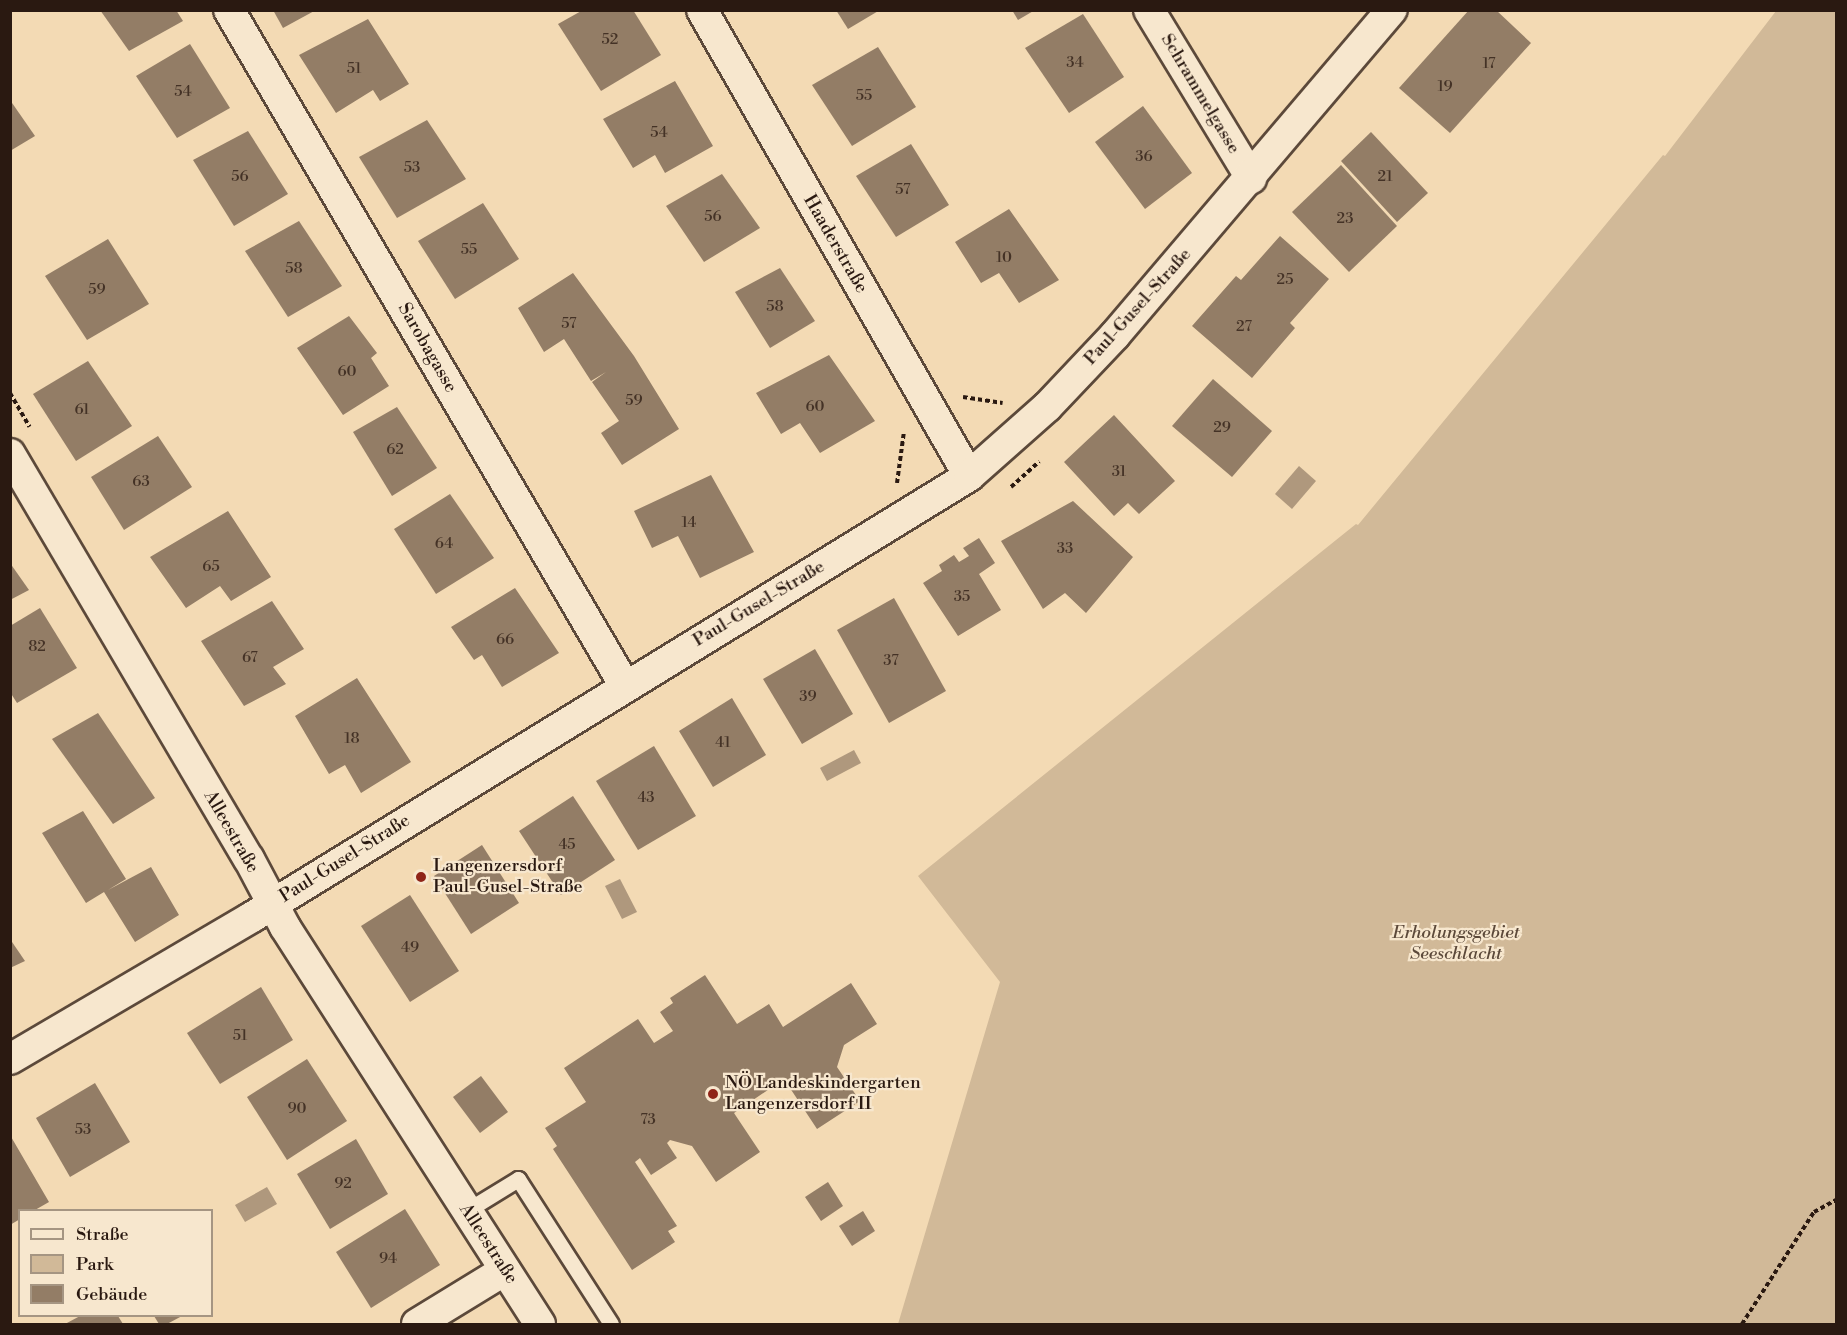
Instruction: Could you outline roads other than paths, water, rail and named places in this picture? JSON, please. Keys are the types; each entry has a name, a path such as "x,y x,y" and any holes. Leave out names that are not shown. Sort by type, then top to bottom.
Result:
{"street":[{"name":"Sarobagasse","path":"230,10 625,686"},
{"name":"Haaderstraße","path":"702,10 969,477"},
{"name":"Schrammelgasse","path":"1149,10 1251,178"},
{"name":"Paul-Gusel-Straße","path":"10,1059 271,904 969,477 1047,407 1115,335 1392,10"},
{"name":"Alleestraße","path":"10,454 249,859 271,904 540,1324"},
{"path":"417,1324 505,1270"}],"lane":[{"path":"466,1211 518,1179 611,1324"}],"place":[{"name":"Langenzersdorf Paul-Gusel-Straße","path":"421,877"},
{"name":"NÖ Landeskindergarten Langenzersdorf II","path":"713,1094"}],"park label":[{"name":"Erholungsgebiet Seeschlacht","path":"1456,944"}]}
